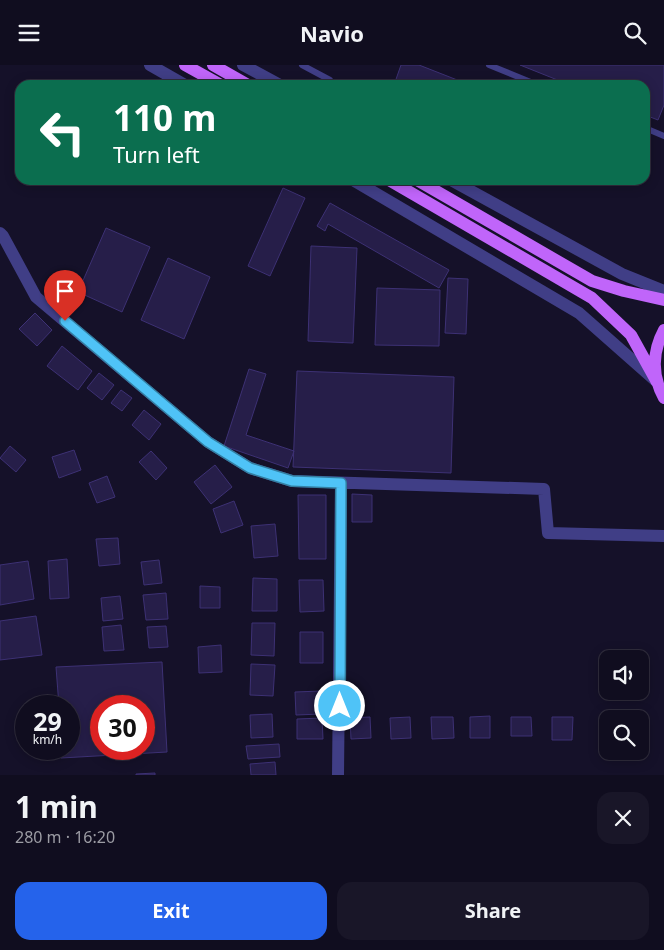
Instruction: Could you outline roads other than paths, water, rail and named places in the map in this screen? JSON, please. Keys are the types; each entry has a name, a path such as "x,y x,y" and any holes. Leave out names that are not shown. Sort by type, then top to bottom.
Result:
{"main road":[{"path":"185,65 212,80"},
{"path":"213,65 239,80"},
{"path":"398,185 592,298 631,335 664,398"},
{"path":"426,185 592,281 624,291 664,300"},
{"path":"657,382 655,356 664,330"}],"street":[{"path":"150,65 176,80"},
{"path":"250,67 272,80"},
{"path":"361,185 579,313 657,382"},
{"path":"460,185 622,274 664,291"},
{"path":"0,233 36,297 208,442 250,468 292,481 544,489 548,533 664,536"},
{"path":"338,775 341,483"}],"lane":[{"path":"302,65 330,80"},
{"path":"489,65 526,80"},
{"path":"243,80 250,67"},
{"path":"650,130 664,136"}]}
